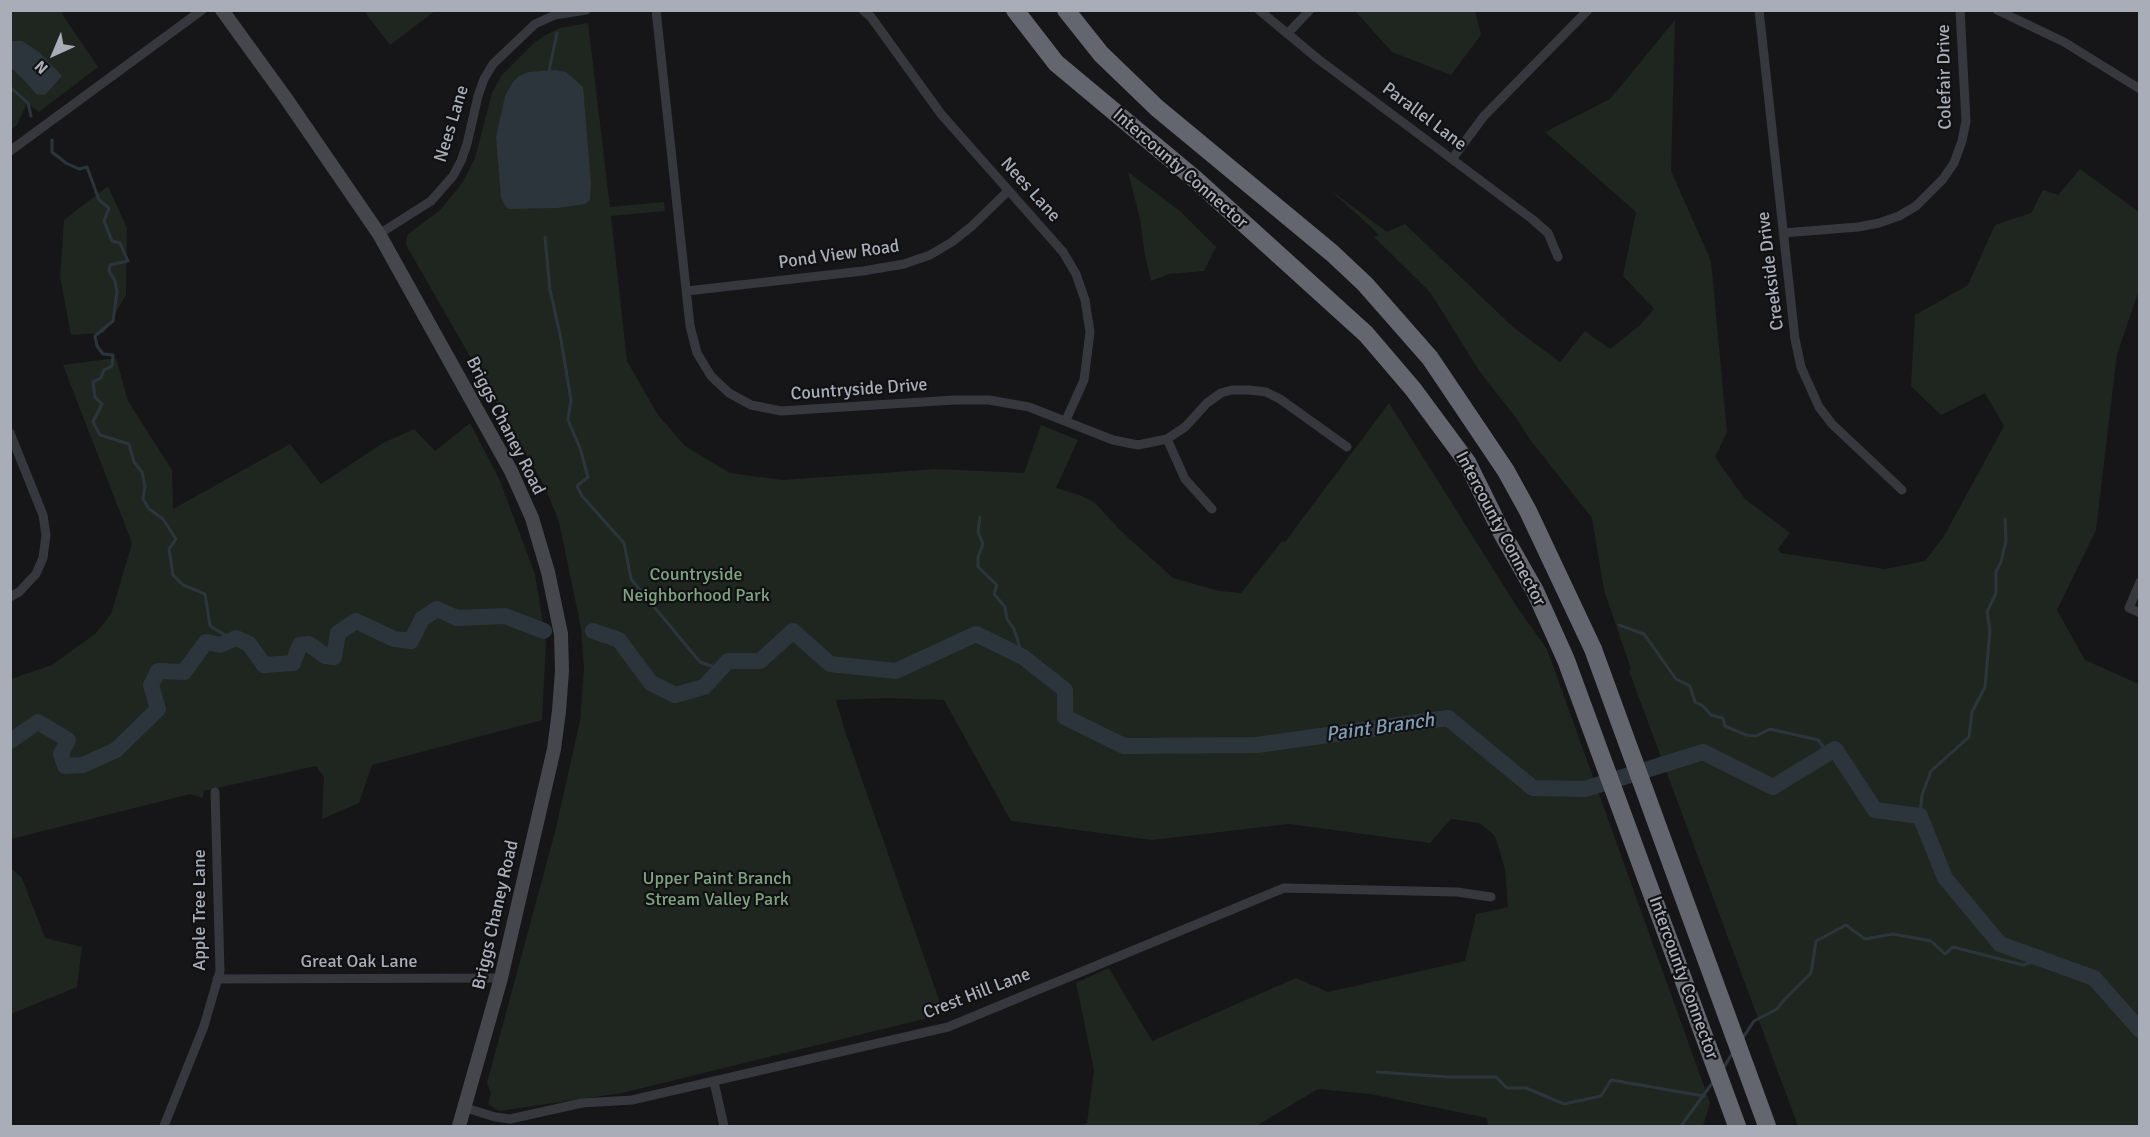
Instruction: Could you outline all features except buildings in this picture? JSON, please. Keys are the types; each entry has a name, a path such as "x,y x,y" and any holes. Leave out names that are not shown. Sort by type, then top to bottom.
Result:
{"highway":[{"name":"Intercounty Connector","path":"1015,10 1056,63 1195,179 1366,334 1413,389 1467,462 1502,533 1535,591 1566,660 1737,1126"},
{"name":"Intercounty Connector","path":"1066,10 1101,54 1157,108 1332,253 1365,284 1430,358 1506,471 1528,511 1593,649 1767,1126"}],"main road":[{"name":"Briggs Chaney Road","path":"222,10 379,234 511,471 531,518 548,572 561,634 560,711 554,749 501,978 466,1108 459,1126"}],"street":[{"path":"10,151 202,10"},
{"name":"Nees Lane","path":"379,234 431,201 453,176 467,144 484,79 493,64 535,24 555,15 586,10"},
{"name":"Countryside Drive","path":"656,10 690,326 697,353 711,375 729,393 751,405 781,411 954,400 989,400 1029,407 1113,440 1138,446 1167,439 1185,427 1207,403 1221,393 1232,390 1249,390 1266,393 1280,399 1347,447"},
{"name":"Nees Lane","path":"863,10 871,17 941,114 1063,252 1076,274 1085,300 1090,332 1084,380 1066,420"},
{"name":"Parallel Lane","path":"1260,10 1318,59 1548,233 1558,257"},
{"path":"1288,33 1310,10"},
{"path":"1452,159 1484,116 1588,10"},
{"name":"Creekside Drive","path":"1759,10 1795,339 1802,367 1819,407 1832,424 1902,490"},
{"name":"Colefair Drive","path":"1783,233 1858,227 1879,223 1899,216 1916,206 1943,179 1958,152 1966,121 1960,10"},
{"path":"1996,10 2064,42 2139,89"},
{"name":"Pond View Road","path":"687,291 863,271 904,264 930,255 952,242 1008,191"},
{"path":"10,433 42,515 46,535 43,558 36,574 19,592 10,597"},
{"path":"1167,439 1185,479 1212,509"},
{"path":"2139,582 2129,608 2139,613"},
{"name":"Apple Tree Lane","path":"164,1126 204,1026 220,971 215,792"},
{"name":"Crest Hill Lane","path":"466,1108 510,1119 582,1103 632,1100 948,1027 1284,888 1457,892 1491,897"},
{"name":"Great Oak Lane","path":"217,979 501,978"},
{"path":"714,1082 724,1126"}],"green space":[{"path":"11,11 65,11 62,14 98,67 39,112 27,103 17,125 11,129"},
{"path":"364,11 435,11 390,45"},
{"path":"1355,11 1475,11 1481,35 1451,75 1392,52"},
{"path":"1675,20 1671,171 1711,261 1727,432 1715,457 1745,499 1790,533 1778,549 1781,553 1885,569 1925,561 1944,536 2004,426 1985,393 1941,415 1911,386 1915,315 1968,285 1995,225 2031,213 2043,190 2058,195 2080,169 2139,212 2139,290 2117,354 2096,530 2057,610 2085,660 2139,684 2139,1126 1798,1126 1629,671 1631,669 1604,590 1592,518 1480,372 1430,292 1374,237 1379,235 1329,189 1387,232 1405,224 1513,327 1560,362 1585,331 1610,349 1640,325 1654,309 1623,276 1636,212 1545,132 1610,99"},
{"path":"588,23 610,207 664,202 665,211 611,216 627,361 658,415 685,446 730,473 783,480 937,469 1024,473 1041,425 1078,440 1056,488 1082,496 1095,503 1121,531 1173,578 1219,591 1241,593 1282,541 1285,542 1389,403 1517,607 1547,649 1710,1103 1703,1126 1488,1126 1487,1118 1370,1094 1318,1089 1256,1126 1081,1126 1087,1123 1094,1070 1076,983 1109,968 1152,1041 1296,978 1328,992 1465,961 1476,914 1508,907 1505,869 1495,836 1479,823 1451,819 1430,843 1289,824 1152,840 1011,821 944,700 887,698 836,700 944,1014 622,1093 499,1111 488,1104 491,1093 487,1083 555,832 580,721 584,669 581,628 559,522 545,487 406,245 407,235 440,210 463,182 475,158 492,93 501,76 535,42 546,35 560,28"},
{"path":"1128,172 1180,211 1216,247 1204,271 1169,274 1151,281 1140,219"},
{"path":"108,186 127,228 126,295 104,333 71,335 60,276 64,220"},
{"path":"116,358 128,401 172,470 173,509 290,444 321,484 383,443 414,429 435,451 470,423 500,481 535,574 546,642 542,720 372,765 359,803 322,819 324,777 316,766 204,791 203,798 190,794 11,839 11,679 52,665 95,634 111,614 132,543 63,365"},
{"path":"11,868 22,878 45,938 82,947 77,987 11,1014"}],"shaded area":[{"path":"11,41 22,41 39,52 62,76 45,95 36,94 11,68"},
{"path":"555,70 566,72 583,87 591,183 590,200 585,204 557,208 509,209 501,197 496,137 505,96 519,76 529,72"}],"waterway":[{"path":"549,71 557,33"},
{"path":"10,87 28,103 31,116"},
{"path":"52,140 52,152 66,163 79,169 87,167 99,200 109,208 104,221 112,241 120,243 128,261 110,265 109,271 115,281 117,292 113,321 95,336 97,346 103,354 113,355 112,366 104,370 101,378 93,382 95,397 102,404 93,422 100,435 129,444 134,462 142,472 145,487 143,499 149,509 163,519 176,539 169,549 173,575 183,585 205,594 210,626 225,635 236,638"},
{"path":"545,237 550,290 571,400 568,420 580,448 588,477 577,486 582,496 624,543 631,579 700,662 720,669"},
{"path":"980,517 978,532 983,544 978,557 978,567 997,585 994,594 1005,607 1007,619 1014,629 1023,657"},
{"path":"1920,816 1922,795 1931,771 1969,737 1972,712 1985,687 1990,630 1987,612 1996,593 1996,572 2006,541 2005,519"},
{"name":"Paint Branch","path":"10,741 38,722 68,740 61,754 65,766 83,765 116,750 158,709 151,685 158,671 184,672 206,642 220,645 236,638 249,644 264,665 293,663 300,645 309,644 325,656 334,657 338,633 356,621 394,639 411,641 422,619 437,609 457,618 505,616 544,631"},
{"path":"1619,625 1644,634 1676,679 1690,686 1695,702 1703,706 1711,715 1723,718 1725,726 1746,735 1756,736 1770,729 1818,740 1828,753"},
{"name":"Paint Branch","path":"593,631 619,640 651,683 675,695 704,687 728,661 760,661 793,631 830,664 896,671 976,634 1023,657 1065,690 1065,717 1124,746 1257,745 1448,718 1533,788 1585,789 1703,752 1773,787 1835,749 1875,810 1920,816 1945,878 2000,944 2094,978 2140,1030"},
{"path":"1742,1039 1754,1021 1777,1009 1811,973 1816,941 1846,925 1865,939 1893,934 1931,941 1945,954 1953,947 2023,965 2041,959"},
{"path":"1724,1067 1733,1052"},
{"path":"1377,1072 1449,1077 1496,1077 1507,1088 1526,1088 1564,1104 1601,1096 1611,1080 1704,1096"},
{"path":"1681,1126 1713,1082"}],"park label":[{"name":"Countryside Neighborhood Park","path":"696,585"},
{"name":"Upper Paint Branch Stream Valley Park","path":"717,889"}]}
